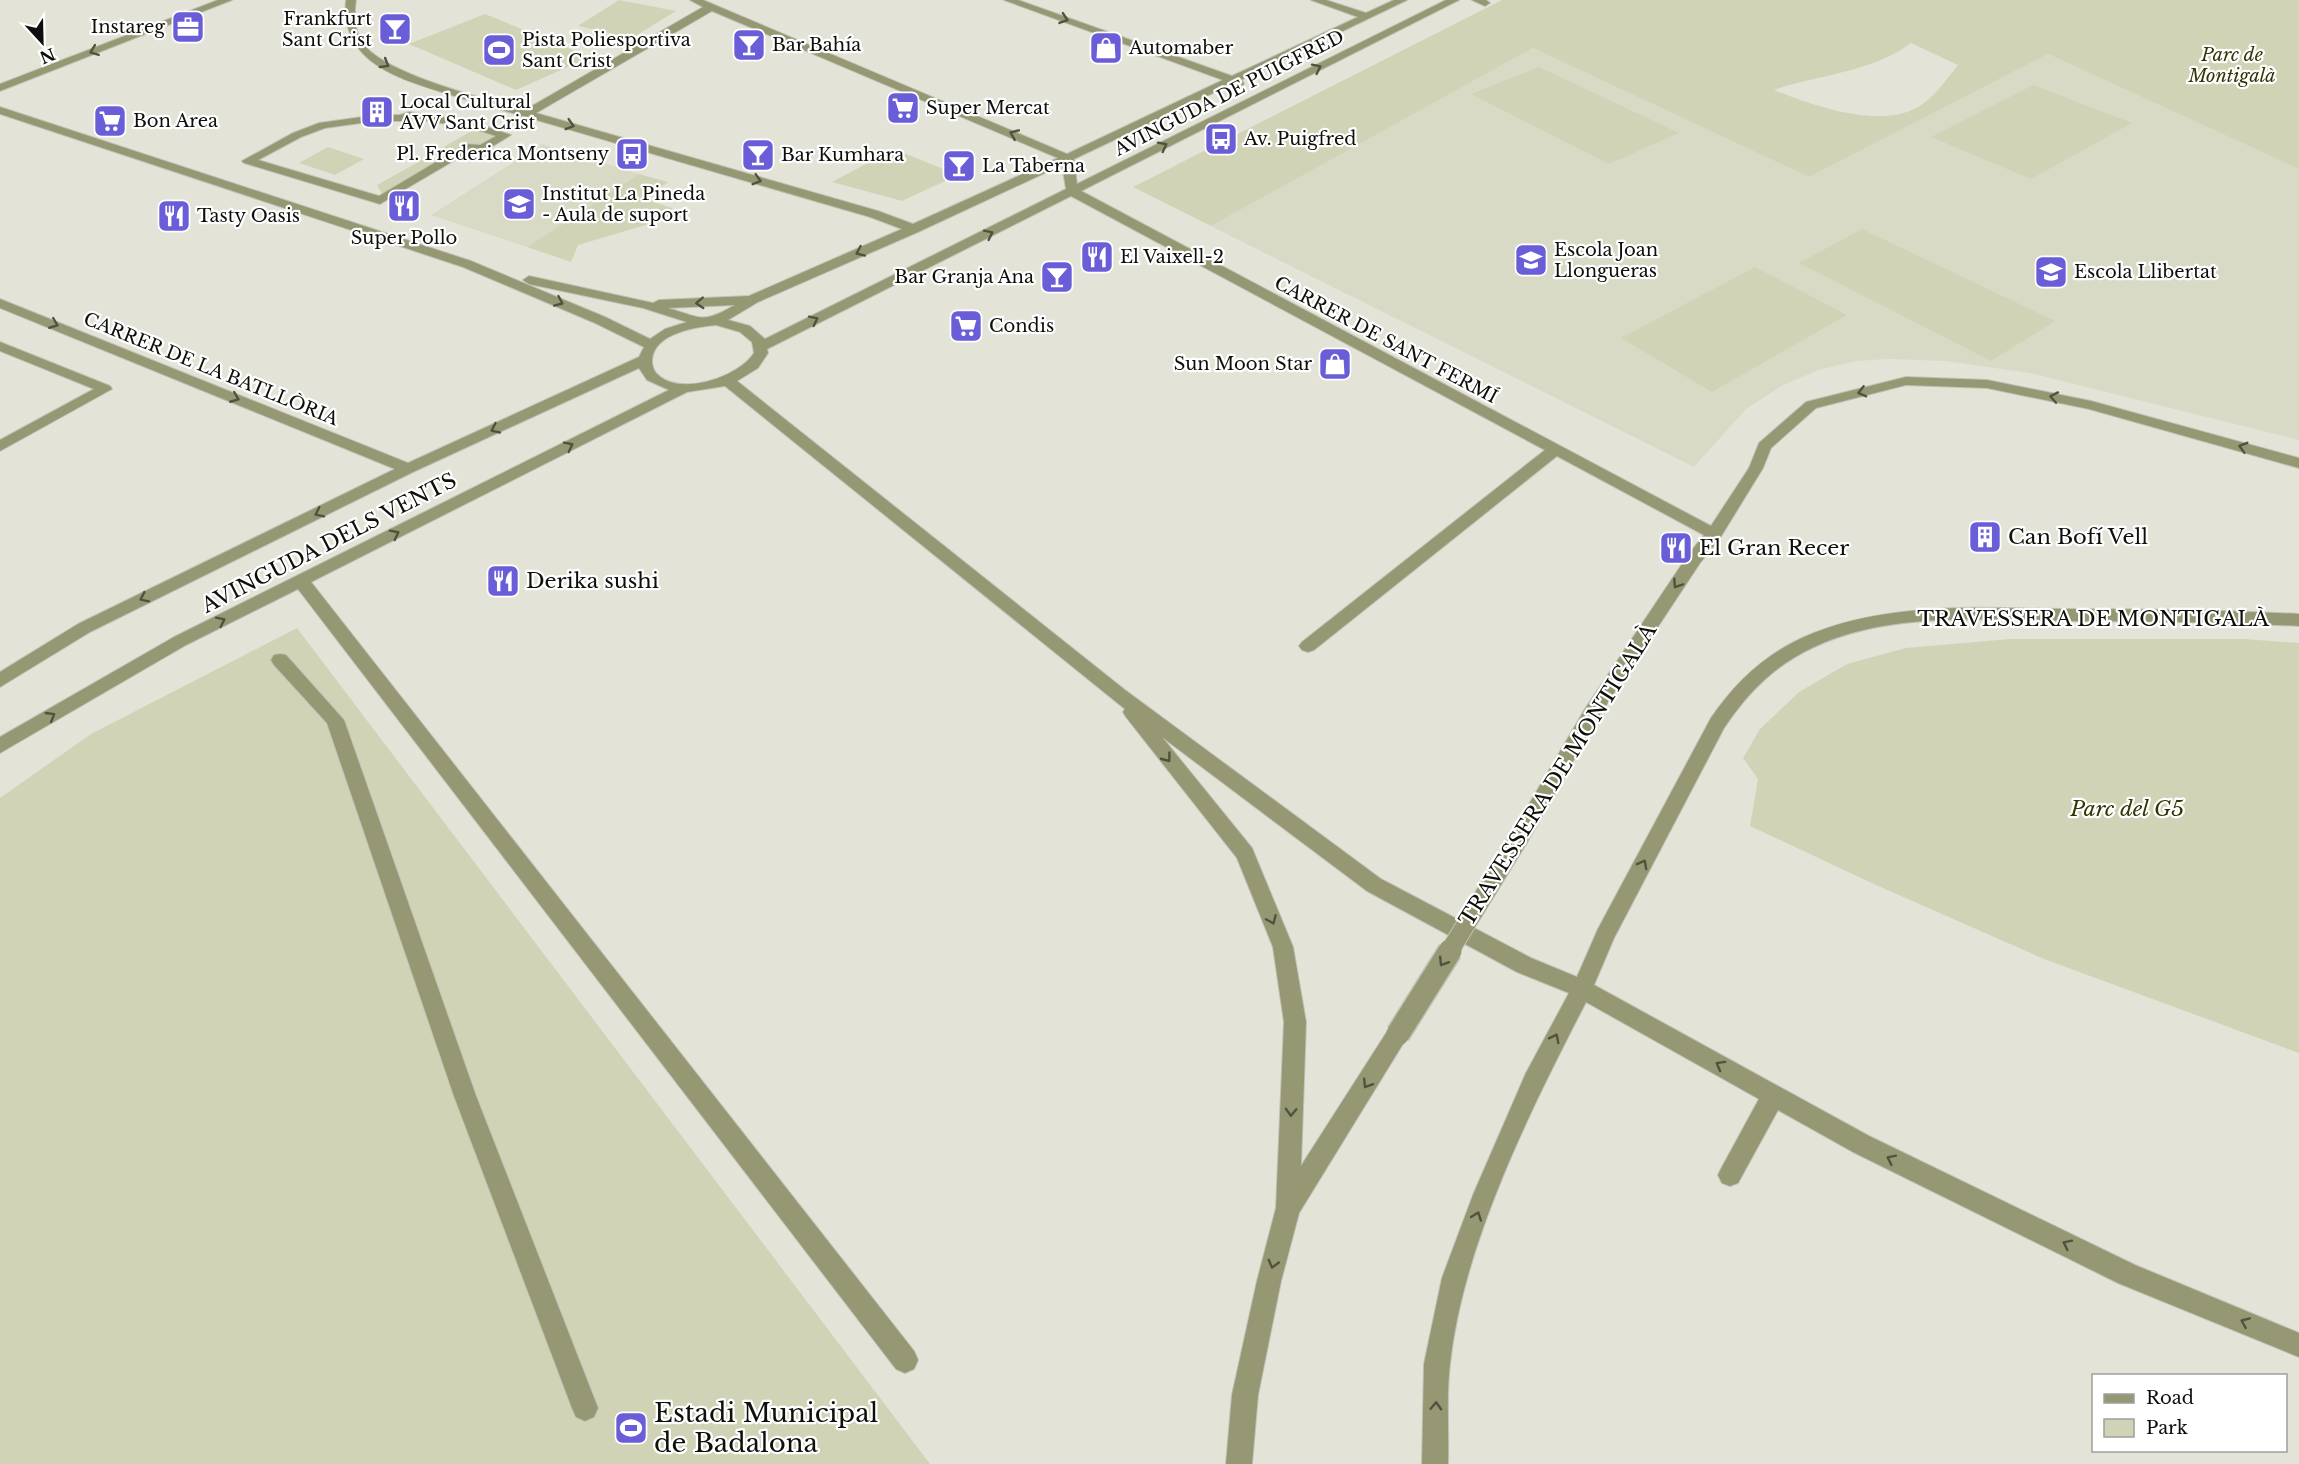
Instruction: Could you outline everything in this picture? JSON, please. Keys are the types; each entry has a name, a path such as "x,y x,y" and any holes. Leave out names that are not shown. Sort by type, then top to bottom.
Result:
{"street":[{"path":"0,88 227,0"},
{"path":"351,0 349,13 352,30 359,45 368,54 419,81 863,211 914,229"},
{"path":"1009,0 1264,94"},
{"path":"1316,0 1367,17"},
{"name":"AVINGUDA DE PUIGFRED","path":"717,321 753,299 914,229 1402,0"},
{"name":"AVINGUDA DE PUIGFRED","path":"762,346 1454,0"},
{"path":"528,113 706,3 1068,158 1068,175 1072,192"},
{"path":"0,110 466,264 566,289 646,305 702,322"},
{"path":"409,115 473,125 505,135 482,149 470,146 380,200 248,161 297,135 323,126 376,118 401,118 409,115"},
{"name":"CARRER DE SANT FERMÍ","path":"1072,192 1714,534"},
{"path":"466,264 600,320 651,345"},
{"path":"646,305 753,299"},
{"name":"CARRER DE LA BATLLÒRIA","path":"0,303 408,469"},
{"path":"717,321 748,329 757,337 762,346 761,355 754,365 729,382 711,387 682,389 653,380 645,369 644,360 651,345 679,328 702,322 717,321"},
{"path":"0,346 105,388 0,446"},
{"name":"AVINGUDA DELS VENTS","path":"0,680 84,628 408,469 644,360"},
{"name":"TRAVESSERA DE MONTIGALÀ","path":"1239,1464 1245,1395 1269,1281 1288,1208 1518,840 1591,714 1694,559 1714,534 1756,468 1764,446 1811,405 1906,381 1987,384 2091,405 2299,463"},
{"path":"729,382 1119,694 1374,885 1524,965 1582,989 1862,1144 2127,1274 2299,1345"},
{"name":"AVINGUDA DELS VENTS","path":"0,746 180,641 302,582 682,389"},
{"path":"1308,646 1554,450"},
{"path":"302,582 905,1360"},
{"name":"TRAVESSERA DE MONTIGALÀ","path":"1435,1464 1437,1364 1454,1278 1485,1195 1534,1080 1582,989 1605,935 1711,734 1730,703 1752,678 1777,659 1845,630 1881,622 1926,617 2129,615 2299,620"},
{"path":"280,660 335,720 465,1096 585,1408"},
{"path":"1119,694 1178,773 1245,854 1283,947 1295,1022 1288,1208"},
{"path":"1730,1175 1774,1094"}],"shaded area":[{"path":"1533,48 1809,177 2048,54 2299,169 2299,440 2030,373 1946,361 1887,359 1856,361 1821,369 1783,385 1746,409 1694,467 1211,226"},
{"name":"Institut La Pineda - Aula de suport","path":"542,144 639,174 527,247 431,215"}],"green space":[{"path":"619,0 676,11 632,38 578,26"},
{"name":"Parc de Montigalà","path":"1502,0 2299,0 2299,169 2048,54 1809,177 1533,48 1211,226 1133,187","holes":["1911,43 1958,65 1926,101 1912,110 1896,115 1879,116 1842,112 1774,90 1862,67 1879,61"]},
{"name":"Pista Poliesportiva Sant Crist","path":"485,14 590,57 516,90 409,44"},
{"path":"1539,67 1679,133 1609,164 1471,94"},
{"path":"2033,85 2132,123 2031,179 1931,137"},
{"path":"479,127 505,135 481,149 470,146 446,159 431,154"},
{"path":"328,147 364,159 335,175 299,163"},
{"path":"894,149 958,175 902,201 832,182"},
{"path":"422,160 438,164 384,197 377,185"},
{"path":"639,174 668,182 645,199 672,208 669,218 578,245 571,262 527,247"},
{"path":"1862,229 2055,321 1991,361 1799,263"},
{"path":"1755,267 1847,315 1712,392 1621,338"},
{"path":"297,628 930,1464 0,1464 0,798 91,734"},
{"name":"Parc del G5","path":"2010,639 2244,639 2299,643 2299,1053 2044,959 1876,885 1750,826 1758,779 1743,758 1760,729 1799,692 1847,664 1906,648"}],"place":[{"name":"Instareg","path":"188,27"},
{"name":"Frankfurt Sant Crist","path":"395,29"},
{"name":"Bar Bahía","path":"749,45"},
{"name":"Automaber","path":"1106,48"},
{"name":"Pista Poliesportiva Sant Crist","path":"499,50"},
{"name":"Super Mercat","path":"903,108"},
{"name":"Local Cultural AVV Sant Crist","path":"377,112"},
{"name":"Bon Area","path":"110,121"},
{"name":"Av. Puigfred","path":"1221,139"},
{"name":"Pl. Frederica Montseny","path":"632,154"},
{"name":"Bar Kumhara","path":"758,155"},
{"name":"La Taberna","path":"959,166"},
{"name":"Institut La Pineda - Aula de suport","path":"519,204"},
{"name":"Super Pollo","path":"404,206"},
{"name":"Tasty Oasis","path":"174,216"},
{"name":"El Vaixell-2","path":"1097,257"},
{"name":"Escola Joan Llongueras","path":"1531,260"},
{"name":"Escola Llibertat","path":"2051,272"},
{"name":"Bar Granja Ana","path":"1057,277"},
{"name":"Condis","path":"966,326"},
{"name":"Sun Moon Star","path":"1335,364"},
{"name":"Can Bofí Vell","path":"1985,537"},
{"name":"El Gran Recer","path":"1676,548"},
{"name":"Derika sushi","path":"503,581"},
{"name":"Estadi Municipal de Badalona","path":"631,1428"}]}
